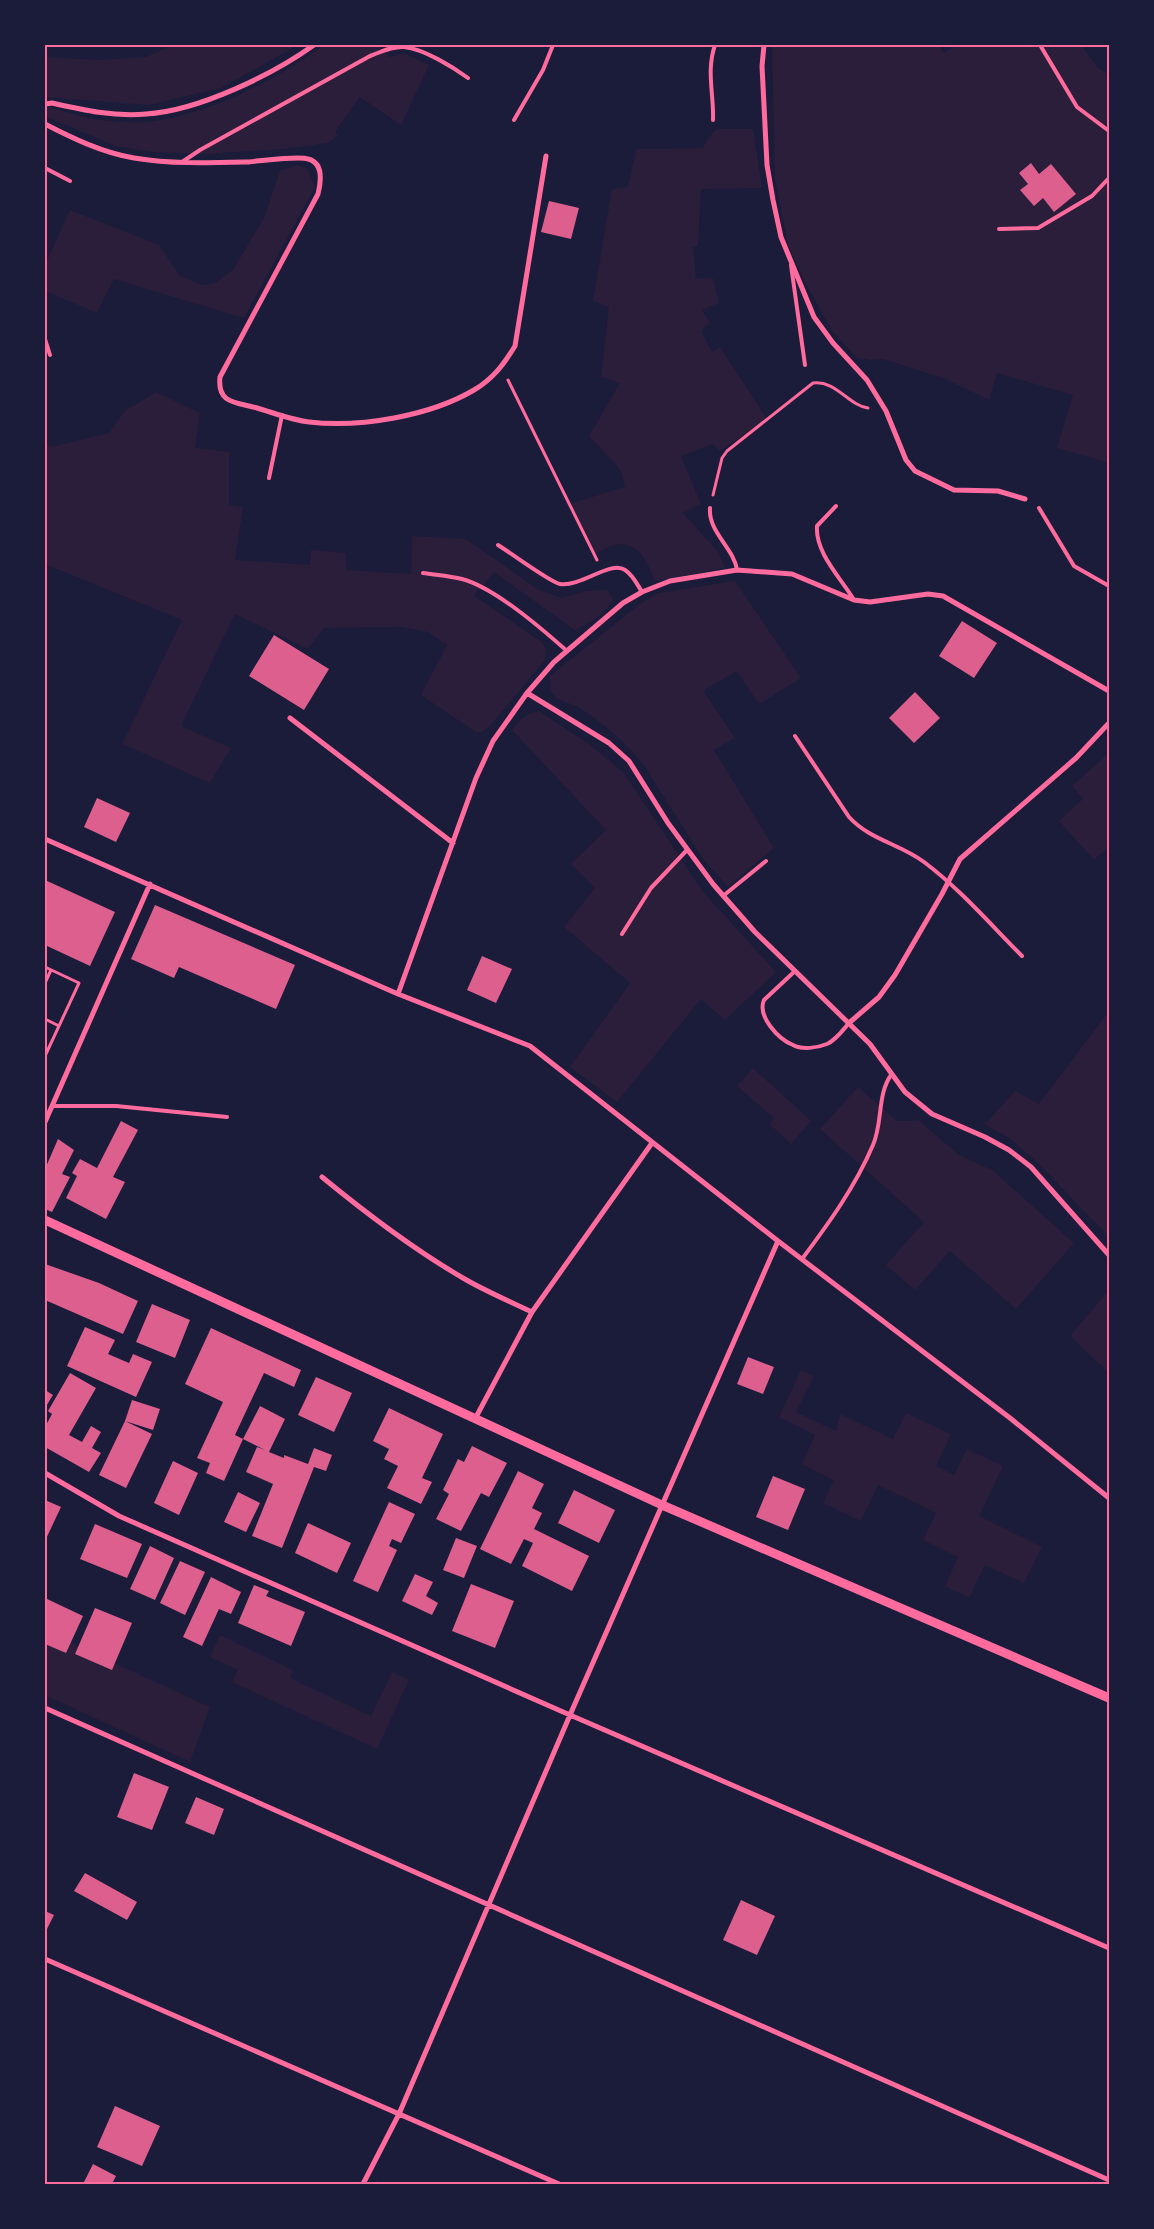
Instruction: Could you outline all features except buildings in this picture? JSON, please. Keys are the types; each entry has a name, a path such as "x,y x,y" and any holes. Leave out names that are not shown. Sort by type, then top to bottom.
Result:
{"street":[{"path":"45,104 52,103 104,114 147,114 183,108 245,84 314,45"},
{"path":"764,45 762,66 767,165 780,237 814,317 833,343 867,380 882,404 906,460 915,471 954,490 998,491 1025,499"},
{"path":"45,124 101,149 133,158 182,162 246,162 307,158 316,163 320,171 321,184 318,194 220,377 219,390 223,397 307,422 346,424 401,416 447,403 476,390 502,368 514,346 546,156"},
{"path":"398,994 476,778 494,741 527,693 554,662 623,603 642,592 670,581 737,570 792,574 854,600 870,602 928,594 944,596 1109,690"},
{"path":"527,693 610,743 629,761 686,850 723,896 755,932 870,1044 905,1092 932,1114 985,1137 1009,1150 1031,1167 1109,1255"},
{"path":"290,718 453,843"},
{"path":"849,1022 879,997 895,975 960,859 1063,770 1109,723"},
{"path":"45,839 398,994 530,1046 778,1241 1010,1418 1109,1498"},
{"path":"45,1122 150,884"},
{"path":"474,1419 532,1312 652,1143"},
{"path":"322,1178 420,1252 464,1279 532,1312"},
{"path":"45,1220 662,1505 1109,1698"},
{"path":"363,2184 398,2114 570,1715 778,1241"},
{"path":"45,1473 119,1516 570,1715 1109,1948"},
{"path":"45,1708 1109,2180"},
{"path":"45,1959 559,2184"}],"lane":[{"path":"514,120 542,70 553,45"},
{"path":"713,120 710,85 711,56 714,45"},
{"path":"1040,45 1077,107 1109,131"},
{"path":"182,162 200,150 370,56 390,48 404,47 419,50 468,78"},
{"path":"45,168 70,181"},
{"path":"999,229 1038,228 1092,196 1109,178"},
{"path":"791,265 805,365"},
{"path":"45,338 50,355"},
{"path":"269,478 282,415"},
{"path":"836,506 816,526 816,537 821,550 854,600"},
{"path":"710,508 713,526 736,563 737,570"},
{"path":"1039,508 1074,566 1109,586"},
{"path":"498,545 558,584 576,584 603,570 617,567 624,569 642,592"},
{"path":"423,573 461,579 475,584 538,626 567,651"},
{"path":"795,736 849,817 860,829 876,838 903,848 948,882 1022,956"},
{"path":"622,934 651,888 686,850"},
{"path":"723,896 766,861"},
{"path":"795,971 764,1000 762,1006 767,1020 780,1036 794,1046 816,1047 828,1044 849,1022"},
{"path":"802,1259 844,1203 864,1165 874,1143 880,1120 883,1090 892,1075"},
{"path":"52,1106 116,1106 227,1117"}],"path":[{"path":"502,368 603,570"},
{"path":"710,508 722,458 727,451 813,383 820,382 835,388 863,407 870,408 882,404"},
{"path":"45,967 79,983 46,1053"},
{"path":"45,984 51,970"},
{"path":"45,1019 59,1026"}],"shaded area":[{"path":"173,45 298,45 221,88 149,105 45,97 45,57 98,60 146,57"},
{"path":"324,45 378,45 389,57 404,53 429,65 401,125 360,97 335,132 338,135 328,143 283,149 205,154 153,152 115,146 45,116 45,108 47,107 110,121 148,122 171,118 217,104 240,94 285,71"},
{"path":"772,45 939,45 943,53 958,45 1081,45 1097,67 1109,75 1109,463 1057,448 1073,395 997,373 989,400 943,378 883,359 857,358 832,331 805,282 788,245 775,178"},
{"path":"717,129 753,129 762,188 701,189 698,246 693,247 696,279 713,278 719,303 702,310 710,323 701,331 712,352 720,347 767,419 720,451 713,444 681,456 701,504 683,513 719,553 725,568 655,581 640,552 633,547 617,545 595,554 569,504 625,487 620,469 589,436 620,383 601,377 609,307 593,301 612,189 628,187 636,149 703,148 708,138"},
{"path":"296,165 307,168 315,187 244,318 114,279 97,313 45,291 45,265 70,210 159,245 179,275 202,285 215,283 233,270 264,218 280,171"},
{"path":"156,392 200,413 195,448 229,452 229,505 243,507 235,560 310,565 311,550 346,553 346,570 411,574 412,536 466,539 539,590 562,598 586,591 607,590 613,599 597,618 575,630 494,572 474,596 542,642 546,651 545,660 490,726 482,732 476,732 421,695 447,645 428,632 401,627 324,628 308,649 235,614 181,726 231,748 210,783 122,744 182,620 45,564 45,444 51,447 109,433 125,411"},
{"path":"735,581 801,678 759,704 737,671 703,691 735,738 714,750 774,848 728,887 704,860 638,758 597,720 578,707 554,695 550,687 550,676 641,603 658,593"},
{"path":"539,711 589,744 624,773 703,892 776,972 725,1020 701,999 617,1102 570,1067 630,983 564,927 595,888 571,864 606,830 512,730 530,713"},
{"path":"1109,753 1109,846 1094,860 1059,821 1083,799 1072,786"},
{"path":"1106,1015 1109,1018 1109,1237 1034,1159 1009,1138 982,1123 987,1122 1015,1091 1039,1104"},
{"path":"753,1068 820,1129 858,1087 897,1121 919,1121 959,1155 992,1170 1074,1243 1016,1309 950,1251 915,1290 886,1265 924,1222 811,1121 791,1144 769,1124 774,1118 737,1086"},
{"path":"1109,1290 1109,1373 1070,1336"},
{"path":"801,1370 814,1376 796,1412 836,1431 840,1414 893,1439 906,1413 951,1434 936,1466 954,1475 967,1449 1003,1466 979,1516 1042,1547 1024,1583 985,1565 969,1598 945,1586 958,1557 923,1540 936,1513 878,1485 861,1521 823,1503 834,1480 802,1464 815,1435 779,1417"},
{"path":"45,1631 210,1707 190,1762 45,1695"},
{"path":"220,1635 293,1670 290,1678 371,1716 392,1672 409,1680 377,1749 232,1682 238,1670 210,1657"}]}
